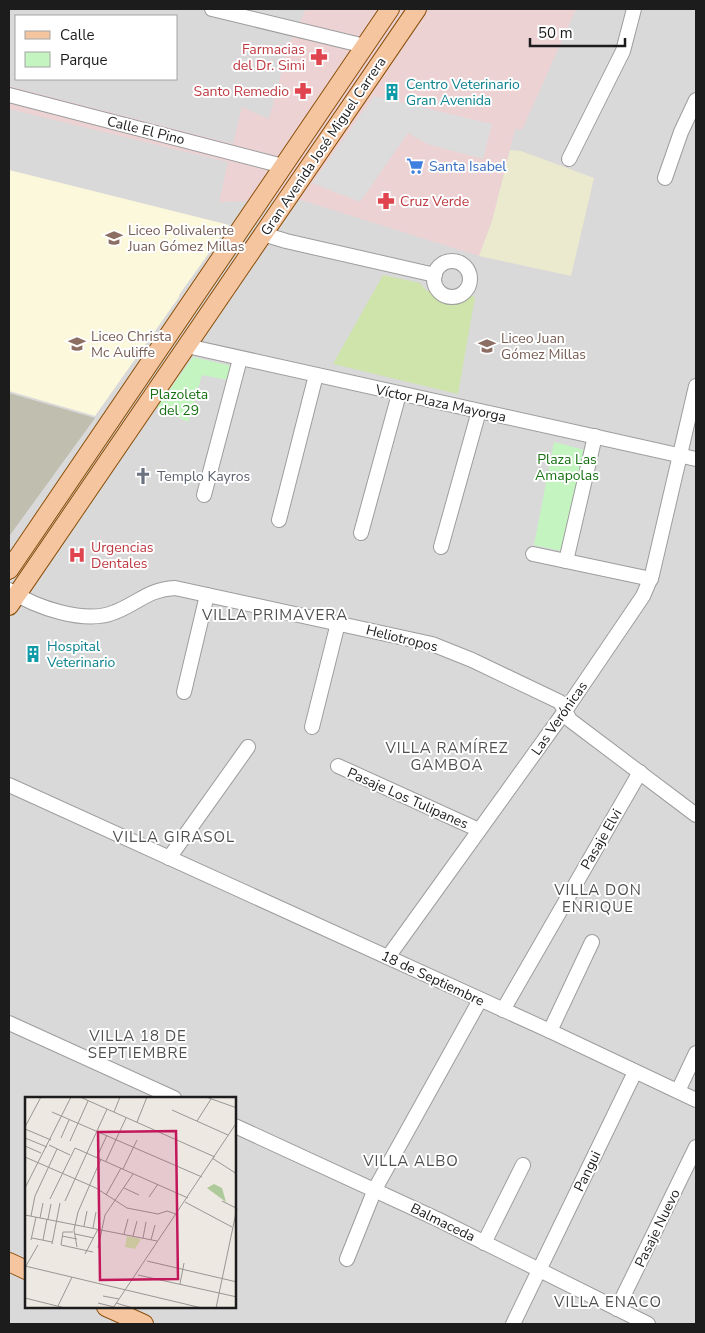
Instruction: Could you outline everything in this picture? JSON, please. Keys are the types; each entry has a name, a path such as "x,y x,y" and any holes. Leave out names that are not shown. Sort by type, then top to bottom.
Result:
{"main road":[{"name":"Gran Avenida José Miguel Carrera","path":"9,570 390,9"},
{"name":"Gran Avenida José Miguel Carrera","path":"11,597 187,346 417,9"},
{"path":"283,166 290,176 293,190"},
{"path":"179,318 180,332 187,346"},
{"path":"9,1262 25,1270"},
{"path":"108,1308 144,1324"}],"street":[{"path":"212,9 365,46"},
{"path":"569,159 623,51 634,9"},
{"name":"Calle El Pino","path":"9,95 283,166"},
{"path":"665,178 681,132 696,100"},
{"path":"263,234 435,275"},
{"name":"Víctor Plaza Mayorga","path":"187,346 696,459"},
{"path":"204,495 240,359"},
{"path":"279,520 316,375"},
{"name":"Las Verónicas","path":"388,958 565,711 643,596 651,579 696,386"},
{"path":"361,533 399,394"},
{"path":"441,546 479,411"},
{"path":"566,561 595,436"},
{"path":"533,554 651,579"},
{"name":"Heliotropos","path":"11,597 48,608 92,617 117,612 153,592 166,588 175,588 417,640 451,651 560,702 570,720 696,815"},
{"path":"184,692 207,594"},
{"path":"312,727 338,623"},
{"path":"170,858 248,747"},
{"name":"Pasaje Los Tulipanes","path":"338,766 479,830"},
{"name":"Pasaje Elvi","path":"503,1010 640,772"},
{"name":"18 de Septiembre","path":"9,785 550,1031 696,1100"},
{"path":"550,1031 592,942"},
{"path":"348,1259 375,1189 480,1000"},
{"path":"9,1023 172,1097"},
{"path":"678,1091 696,1053"},
{"name":"Pangui","path":"513,1324 635,1072"},
{"name":"Balmaceda","path":"236,1126 375,1189 648,1324"},
{"name":"Pasaje Nuevo","path":"617,1308 696,1147"},
{"path":"484,1243 523,1165"}],"shaded area":[{"path":"9,9 696,9 696,1324 9,1324"},
{"path":"306,9 576,9 522,130 515,129 492,221 479,256 301,200 219,202 228,162 9,109 9,86 233,144 242,107 269,119 289,45"},
{"path":"374,96 492,124 483,159 430,145 408,133 360,202 312,183"},
{"path":"510,150 521,151 594,178 571,276 479,256 492,221"},
{"path":"9,170 229,225 95,416 9,391"},
{"path":"9,393 95,418 10,535 9,534"}],"green space":[{"path":"383,275 420,283 426,290 449,303 460,301 469,295 475,297 458,394 333,364"},
{"name":"Plazoleta del 29","path":"193,357 236,367 233,381 202,375 188,422 157,407"},
{"name":"Plaza Las Amapolas","path":"554,442 588,451 566,552 534,545"}],"place":[{"name":"Farmacias del Dr. Simi","path":"319,57"},
{"name":"Santo Remedio","path":"303,91"},
{"name":"Centro Veterinario Gran Avenida","path":"392,92"},
{"name":"Santa Isabel","path":"415,166"},
{"name":"Cruz Verde","path":"386,201"},
{"name":"Liceo Polivalente Juan Gómez Millas","path":"114,238"},
{"name":"Liceo Christa Mc Auliffe","path":"77,344"},
{"name":"Liceo Juan Gómez Millas","path":"487,346"},
{"name":"Templo Kayros","path":"143,476"},
{"name":"Urgencias Dentales","path":"77,555"},
{"name":"Hospital Veterinario","path":"33,654"}],"district":[{"name":"VILLA PRIMAVERA","path":"275,615"},
{"name":"VILLA RAMÍREZ GAMBOA","path":"447,756"},
{"name":"VILLA GIRASOL","path":"174,837"},
{"name":"VILLA DON ENRIQUE","path":"598,898"},
{"name":"VILLA 18 DE SEPTIEMBRE","path":"138,1044"},
{"name":"VILLA ALBO","path":"411,1161"},
{"name":"VILLA ENACO","path":"608,1302"}]}
